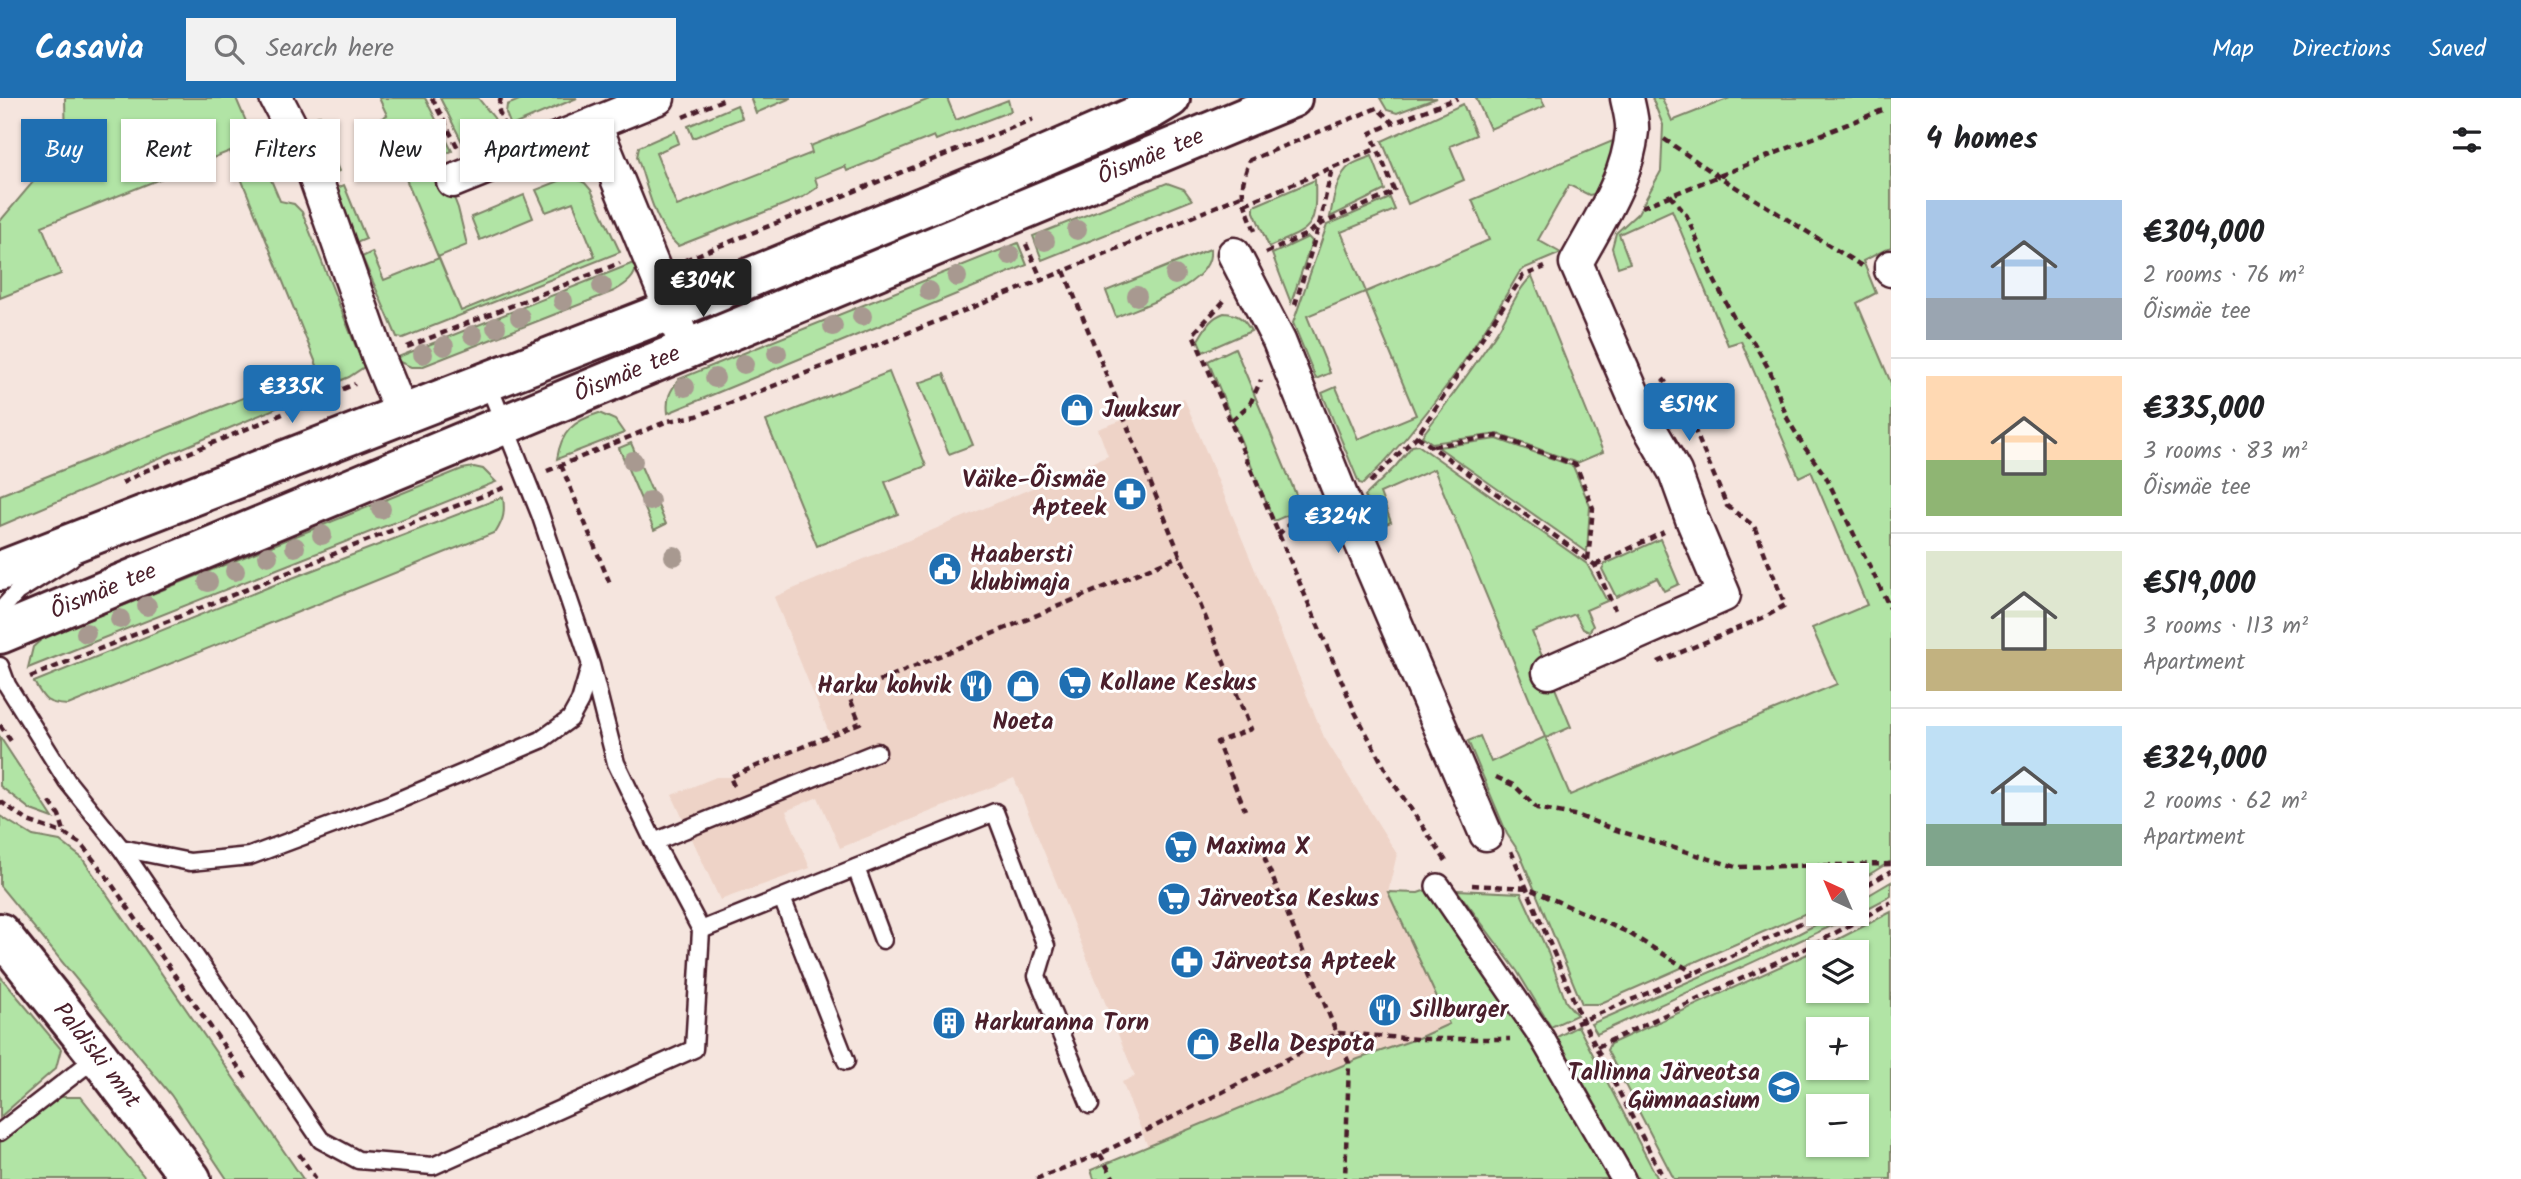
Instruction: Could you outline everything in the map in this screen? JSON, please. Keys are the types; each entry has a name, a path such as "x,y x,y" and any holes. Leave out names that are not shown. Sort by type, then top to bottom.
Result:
{"main road":[{"name":"Õismäe tee","path":"0,570 115,506 402,414 671,310 998,176 1150,110 1170,98"},
{"name":"Õismäe tee","path":"0,634 1292,98"},
{"name":"Paldiski mnt","path":"0,933 191,1179"}],"street":[{"path":"276,98 311,165 379,358 402,414"},
{"path":"1549,672 1724,595 1675,472 1643,417 1576,264 1626,163 1632,129 1627,98"},
{"path":"614,121 670,108"},
{"path":"614,171 687,349"},
{"path":"1248,261 1342,498 1496,837"},
{"path":"1438,886 1542,1038 1623,1179"}],"lane":[{"path":"0,666 8,685 67,781 121,848 321,1140 358,1160 433,1166 694,1049 701,930 653,842 616,763 591,665 534,499 487,381"},
{"path":"0,611 17,592 53,572 115,506"},
{"path":"121,848 190,862 250,856 392,803 541,740 570,719 580,701 591,665"},
{"path":"653,842 877,752"},
{"path":"701,930 995,812 1046,946 1037,976 1090,1105"},
{"path":"856,869 883,940"},
{"path":"782,898 846,1061"},
{"path":"0,1132 98,1056"}],"path":[{"path":"432,98 460,173"},
{"path":"498,108 501,98"},
{"path":"670,108 727,98"},
{"path":"1458,98 1371,133 1395,192 1319,225 1307,234 1248,261 1193,334 1355,712 1390,778 1462,885"},
{"path":"1248,261 1245,204 1241,196 1243,178 1250,160 1377,108 1393,123"},
{"path":"673,257 686,260 1042,116"},
{"path":"1664,139 1866,269 1891,268"},
{"path":"1245,204 1376,149"},
{"path":"1292,311 1319,225 1332,168"},
{"path":"1670,195 1687,216 1711,274 1735,320 1754,343 1770,371 1787,418 1802,445 1826,477 1891,610"},
{"path":"1241,196 1064,271 1251,729 1217,742 1245,810"},
{"path":"115,506 145,471 367,379 379,358 629,259"},
{"path":"1417,436 1595,565 1628,639"},
{"path":"1432,446 1497,436 1576,465 1593,508 1588,560"},
{"path":"561,465 611,586"},
{"path":"1595,565 1692,519"},
{"path":"741,806 730,777 860,723 848,694 1181,555"},
{"path":"1485,772 1515,786 1536,808 1579,816 1735,867 1891,864"},
{"path":"0,802 28,821 65,834 81,844 252,1086"},
{"path":"1255,835 1339,1033 1349,1063 1345,1179"},
{"path":"1496,837 1527,888 1582,1020 1664,1179"},
{"path":"1869,884 1891,871"},
{"path":"1438,886 1527,888 1627,932 1695,973"},
{"path":"1597,1047 1819,942 1891,902"},
{"path":"1036,1179 1100,1154 1339,1033 1416,1039 1542,1038 1695,973 1806,921"},
{"path":"295,1148 316,1179"},
{"path":"1100,1154 1114,1179"}],"shaded area":[{"path":"1184,398 1324,737 1397,854 1388,892 1450,1024 1148,1147 1122,1082 1135,1076 1014,778 840,848 818,797 786,811 810,868 720,900 672,795 716,777 730,777 830,735 774,597 1108,456 1098,429"}],"green space":[{"path":"65,98 236,98 245,119 230,119 230,151 216,157 216,119 121,119 121,182 152,182 42,226 61,274 0,298 0,221 33,182 107,182 107,119 65,119"},
{"path":"379,98 425,98 436,119 380,119 387,115"},
{"path":"440,98 478,98 494,118 460,119 460,138"},
{"path":"524,98 577,98 528,119 508,119 507,105"},
{"path":"752,98 791,98 756,113 751,99"},
{"path":"932,98 947,98 956,120 1008,100 1011,111 936,140 934,136 847,171 845,166 815,178 818,187 803,197 678,246 657,217 637,157 639,147 675,131 679,143 656,153 677,206 812,153 810,146"},
{"path":"1380,98 1437,98 1397,113 1387,110"},
{"path":"1476,98 1541,98 1545,106 1490,129"},
{"path":"1652,98 1662,98 1672,121 1730,98 1891,98 1891,247 1863,261 1876,293 1857,303 1891,383 1891,861 1869,875 1869,863 1806,863 1806,913 1599,1004 1582,1004 1519,852 1507,834 1468,741 1480,736 1491,762 1545,737 1434,469 1380,493 1391,522 1379,527 1365,496 1412,446 1418,445 1587,564 1607,601 1586,610 1593,626 1589,632 1583,629 1575,614 1532,632 1571,727 1546,738 1570,795 1837,684 1812,628 1867,605 1811,471 1799,477 1741,341 1728,345 1672,210 1619,234 1630,263 1618,267 1612,248 1616,233 1638,213 1661,171 1663,125"},
{"path":"1463,104 1476,135 1450,146 1464,180 1408,204 1382,141"},
{"path":"737,105 742,118 693,138 688,126"},
{"path":"446,139 452,151 446,154"},
{"path":"1615,140 1613,156 1594,194 1589,195 1569,185 1538,240 1561,253 1519,273 1448,384 1408,436 1363,484 1359,483 1322,393 1336,387 1358,439 1416,415 1365,292 1307,316 1330,373 1316,379 1293,323 1327,225 1390,198 1395,210 1341,232 1366,292 1489,240 1472,200"},
{"path":"1372,156 1385,190 1330,217 1336,189 1346,169"},
{"path":"446,177 458,208 467,245 438,257 407,182 446,182"},
{"path":"1315,180 1315,209 1308,226 1294,236 1269,247 1254,206"},
{"path":"243,182 272,182 280,201 294,204 302,212 364,367 349,377 0,526 0,495 318,368"},
{"path":"556,182 585,183 591,190 620,252 403,338 397,337 362,257 372,252 384,280 439,258 461,311 595,256 573,202 546,212 536,190"},
{"path":"1167,183 1184,189 1192,200 1042,260 1033,236"},
{"path":"344,185 366,239 356,243 335,189"},
{"path":"524,195 533,218 480,240 471,217"},
{"path":"1308,237 1312,241 1291,303 1272,254"},
{"path":"1018,243 1027,265 668,413 669,395 679,379"},
{"path":"1210,249 1208,262 1201,273 1189,283 1158,300 1116,317 1106,291"},
{"path":"636,262 633,276 614,291 421,367 411,367 393,359"},
{"path":"1532,276 1603,452 1577,463 1498,434 1432,443 1422,436 1481,355"},
{"path":"1224,313 1240,318 1251,331 1203,352 1198,340 1212,320"},
{"path":"1235,348 1302,509 1274,521 1208,361"},
{"path":"889,372 926,466 885,482 898,514 817,546 766,421"},
{"path":"944,374 973,445 949,454 919,383"},
{"path":"599,413 615,420 624,433 557,459 565,435 570,429"},
{"path":"1497,439 1573,466 1590,506 1587,552 1438,447"},
{"path":"631,443 666,524 654,530 619,448"},
{"path":"462,469 483,469 496,482 28,668 33,647 43,638"},
{"path":"503,497 503,515 496,532 68,705 46,700 34,682 269,587"},
{"path":"1660,539 1679,584 1664,591 1657,578 1616,597 1602,569 1605,564"},
{"path":"0,737 53,818 31,810 0,786"},
{"path":"0,816 33,836 60,841 82,858 303,1179 227,1179 171,1095 0,886"},
{"path":"1891,882 1891,896 1869,908 1869,895"},
{"path":"1438,886 1623,1179 1094,1179 1091,1170 1449,1024 1388,892 1418,893"},
{"path":"1457,890 1521,893 1547,950 1566,1002 1577,1015 1551,1027 1517,971"},
{"name":"Tallinna Järveotsa Gümnaasium","path":"1891,912 1891,1179 1674,1179 1607,1050 1610,1044 1806,955 1806,1003 1869,1003 1869,940 1837,940 1869,926 1869,923"},
{"path":"1813,926 1831,926 1597,1034 1591,1024"},
{"path":"0,976 61,1049 56,1068 0,1117"},
{"path":"1578,1026 1658,1179 1638,1179 1557,1037"},
{"path":"61,1097 81,1097 146,1179 0,1179 0,1141"}],"place":[{"name":"Juuksur","path":"1077,410"},
{"name":"Väike-Õismäe Apteek","path":"1130,494"},
{"name":"Haabersti klubimaja","path":"945,569"},
{"name":"Kollane Keskus","path":"1075,683"},
{"name":"Harku kohvik","path":"976,686"},
{"name":"Noeta","path":"1023,686"},
{"name":"Maxima X","path":"1181,847"},
{"name":"Järveotsa Keskus","path":"1174,899"},
{"name":"Järveotsa Apteek","path":"1187,962"},
{"name":"Sillburger","path":"1385,1010"},
{"name":"Harkuranna Torn","path":"949,1023"},
{"name":"Bella Despota","path":"1203,1044"},
{"name":"Tallinna Järveotsa Gümnaasium","path":"1784,1087"}]}
